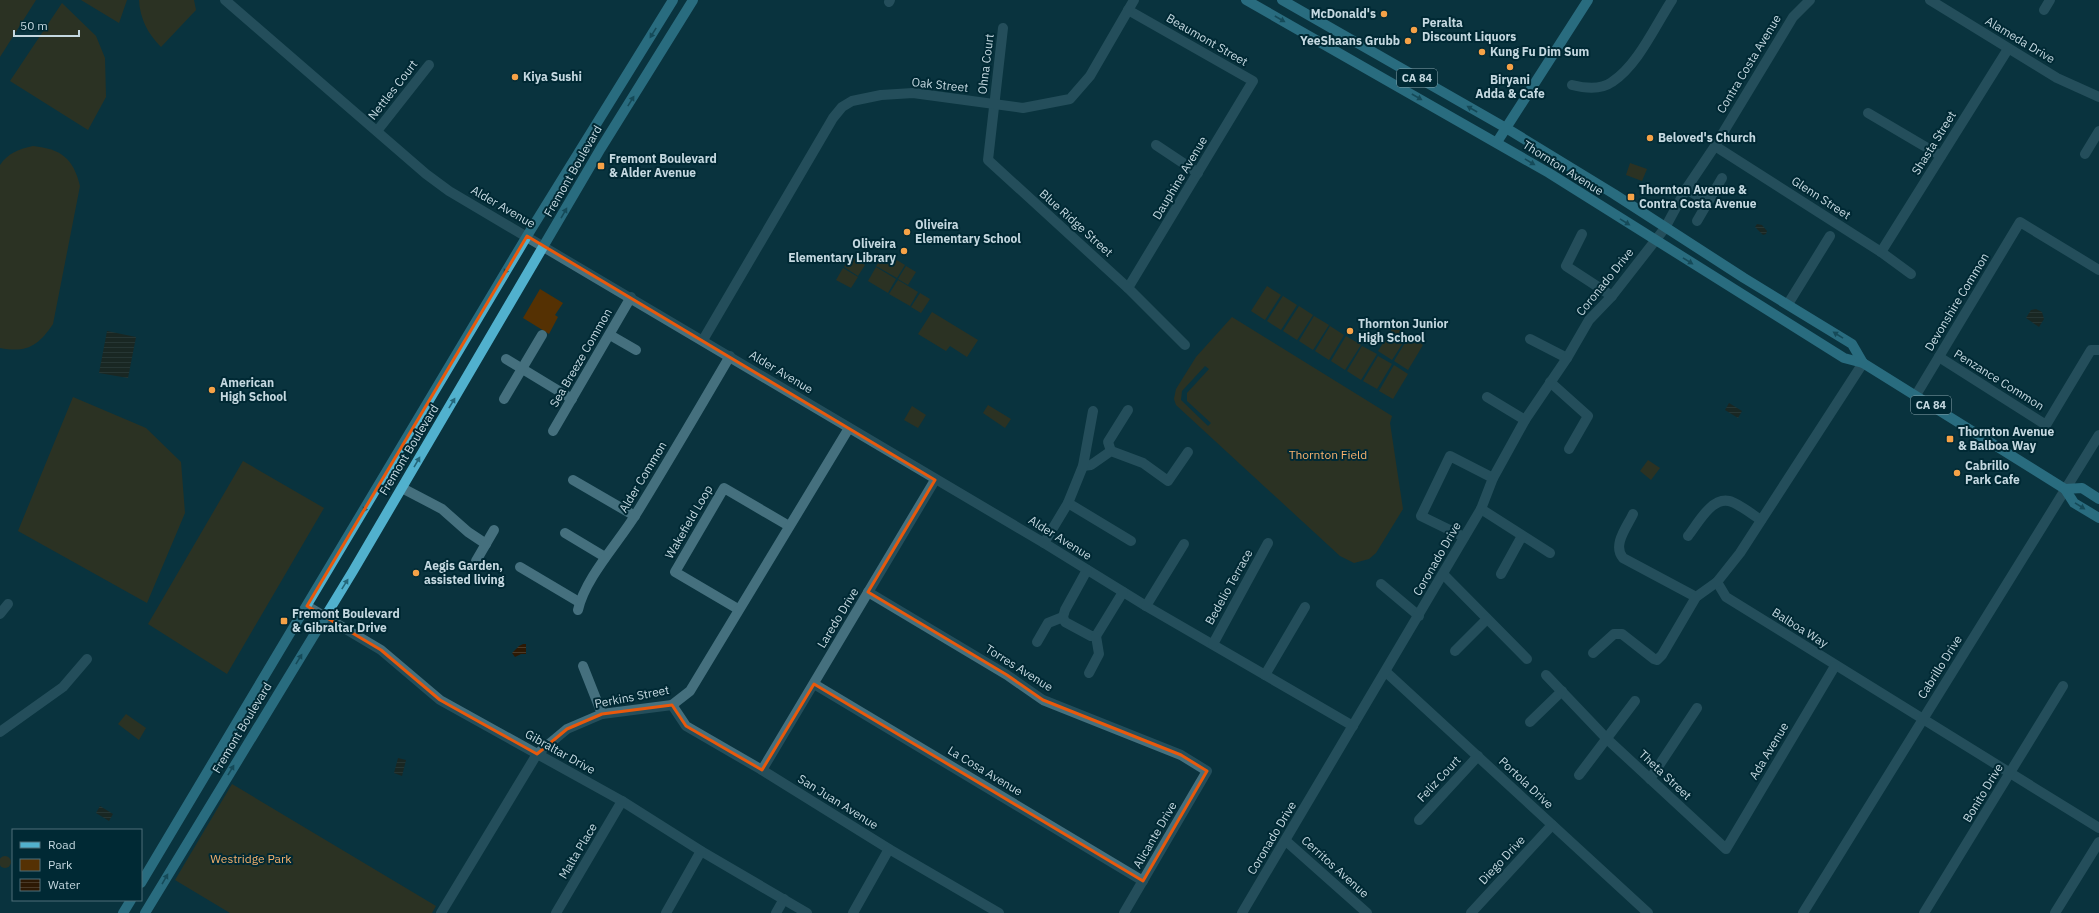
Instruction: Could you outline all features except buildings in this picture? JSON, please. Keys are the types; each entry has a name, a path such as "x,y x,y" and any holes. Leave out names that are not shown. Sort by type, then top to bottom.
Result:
{"main road":[{"name":"Fremont Boulevard","path":"142,881 527,236 674,0"},
{"name":"Fremont Boulevard","path":"146,913 402,488 601,148 693,0"},
{"name":"Thornton Avenue","path":"1246,0 1497,142 1844,358 1863,363 1916,395 2065,489 2074,503 2099,518"},
{"name":"Thornton Avenue","path":"1283,0 1506,128 1852,344 1863,363"},
{"path":"1497,142 1588,0"},
{"path":"2065,489 2082,488 2099,499"},
{"path":"123,913 130,901"}],"street":[{"name":"Alder Avenue","path":"225,0 440,184 730,356 935,480 1044,543 1146,606 1354,726"},
{"name":"Oak Street","path":"703,340 833,118 842,107 852,101 913,93 1023,108 1070,99 1090,76 1134,0"},
{"path":"1572,85 1588,88 1611,83 1631,65 1672,0"},
{"name":"Contra Costa Avenue","path":"1665,228 1686,189 1715,146 1793,16 1810,0"},
{"name":"Alameda Drive","path":"1930,0 2057,78 2099,97"},
{"path":"2044,10 2050,0"},
{"name":"Beaumont Street","path":"1128,10 1253,82"},
{"name":"Ohna Court","path":"994,104 1003,28"},
{"name":"Shasta Street","path":"1881,252 2008,49"},
{"name":"Nettles Court","path":"377,131 429,65"},
{"name":"Dauphine Avenue","path":"1128,288 1253,82"},
{"name":"Blue Ridge Street","path":"994,104 988,160 1128,288 1185,345"},
{"path":"1868,113 1941,156"},
{"path":"2085,154 2099,131"},
{"path":"1156,145 1198,173"},
{"name":"Glenn Street","path":"1715,146 1881,252 1911,274"},
{"path":"1697,221 1722,178"},
{"path":"1686,189 1708,202"},
{"name":"Devonshire Common","path":"1916,395 2020,222 2099,270"},
{"name":"Coronado Drive","path":"1242,913 1386,672 1481,509 1493,478 1525,420 1567,358 1589,320 1612,296 1665,228"},
{"path":"1582,234 1566,266 1612,296"},
{"path":"1788,304 1830,236"},
{"name":"Sea Breeze Common","path":"553,431 631,298"},
{"path":"504,399 542,335"},
{"path":"610,335 636,350"},
{"path":"1530,340 1567,358"},
{"name":"Penzance Common","path":"1939,357 2046,425 2091,350 2099,350"},
{"name":"Alder Common","path":"520,567 579,606 605,556 635,516 730,356"},
{"path":"506,359 572,399"},
{"path":"1593,652 1614,634 1622,634 1654,659 1657,660 1662,655 1696,597 1717,582 1740,553 1863,363"},
{"path":"1550,382 1588,416 1569,449"},
{"path":"1488,397 1525,420"},
{"path":"1110,451 1108,442 1128,410"},
{"path":"1044,543 1068,503 1083,466 1093,411"},
{"name":"Perkins Street","path":"441,913 537,754 567,729 602,714 672,704 690,691 738,609 849,428"},
{"name":"Cabrillo Drive","path":"1803,913 2099,435"},
{"path":"1110,451 1143,463 1168,481 1188,452"},
{"path":"1083,466 1091,465 1110,451"},
{"path":"1464,537 1421,516 1450,456 1493,478"},
{"path":"574,480 635,516"},
{"name":"Laredo Drive","path":"762,770 935,480"},
{"path":"402,488 442,510 468,532 486,544"},
{"name":"Wakefield Loop","path":"738,609 676,572 724,488 789,526"},
{"path":"1688,536 1712,506 1721,501 1729,501 1761,520"},
{"path":"1068,503 1131,541"},
{"path":"1481,509 1550,553"},
{"path":"1633,514 1618,546 1619,553 1624,558 1696,597"},
{"path":"476,561 494,530"},
{"path":"566,533 605,556"},
{"path":"1502,574 1522,536"},
{"name":"Bedelio Terrace","path":"1213,644 1268,543"},
{"path":"1146,606 1184,544"},
{"path":"1087,570 1064,610 1063,617 1066,622 1092,636 1096,636"},
{"path":"1443,574 1527,659"},
{"name":"Balboa Way","path":"1717,582 1726,597 1835,666 2099,828"},
{"path":"1381,584 1419,616"},
{"name":"Torres Avenue","path":"868,592 1007,675 1043,700 1180,754 1207,770"},
{"path":"1089,673 1099,654 1096,636 1123,592"},
{"path":"0,614 8,604"},
{"name":"Gibraltar Drive","path":"307,606 381,650 440,700 622,802 807,913"},
{"path":"1265,675 1305,607"},
{"path":"1037,642 1048,622 1063,617"},
{"path":"1455,651 1487,619"},
{"path":"0,732 63,687 86,659"},
{"path":"584,666 602,714"},
{"name":"Ada Avenue","path":"1726,849 1835,666"},
{"name":"Portola Drive","path":"1386,672 1648,913"},
{"name":"Theta Street","path":"1546,675 1587,720 1726,849"},
{"name":"La Cosa Avenue","path":"814,684 1144,880"},
{"name":"Bonito Drive","path":"1924,913 2063,686"},
{"path":"1530,722 1562,691"},
{"path":"1579,775 1635,701"},
{"name":"San Juan Avenue","path":"672,704 686,726 762,770 889,849 999,913"},
{"path":"1650,779 1697,708"},
{"name":"Feliz Court","path":"1418,820 1478,756"},
{"name":"Alicante Drive","path":"1124,913 1207,770"},
{"name":"Malta Place","path":"556,913 622,802"},
{"name":"Diego Drive","path":"1471,913 1552,825"},
{"name":"Cerritos Avenue","path":"1286,841 1367,913"},
{"path":"2055,913 2099,842"},
{"path":"853,913 889,849"},
{"path":"666,913 702,851"},
{"path":"776,913 784,899"}],"highlighted area":[{"path":"527,236 935,480 868,592 1007,675 1043,700 1181,755 1207,771 1143,881 814,684 762,770 686,726 672,705 602,714 567,729 537,754 440,700 381,650 307,606"}],"green space":[{"path":"0,0 36,0 0,57"},
{"path":"81,0 127,0 119,23"},
{"path":"139,0 194,0 196,10 161,47 152,37 143,20"},
{"path":"62,3 96,36 105,58 106,97 88,130 10,81"},
{"path":"33,146 43,147 64,157 74,168 80,186 53,324 48,332 37,343 31,346 18,349 0,348 0,165 14,152"},
{"path":"1630,163 1647,169 1642,181 1626,175"},
{"path":"885,253 905,265 897,278 876,266"},
{"path":"850,256 865,265 858,276 844,267"},
{"path":"906,266 916,272 908,285 898,279"},
{"path":"876,267 896,279 888,293 868,281"},
{"path":"843,268 858,277 851,288 836,280"},
{"path":"898,280 918,292 910,306 889,294"},
{"path":"1267,286 1281,295 1265,320 1251,311"},
{"path":"540,289 563,303 555,315 558,317 549,334 523,318"},
{"path":"920,293 930,299 921,313 911,307"},
{"path":"1283,296 1297,305 1281,330 1267,321"},
{"path":"1299,306 1313,315 1297,340 1283,331"},
{"path":"932,312 978,340 967,357 950,346 946,351 918,334"},
{"path":"1314,316 1329,325 1313,350 1299,341"},
{"name":"Thornton Field","path":"1232,317 1392,416 1390,423 1403,509 1376,553 1369,559 1354,563 1340,556 1176,405 1174,399 1176,389 1196,357","holes":["1205,366 1209,369 1187,393 1187,401 1211,423 1208,426 1181,400 1182,391"]},
{"path":"1330,326 1344,335 1329,360 1315,351"},
{"path":"1394,326 1408,335 1392,360 1378,351"},
{"path":"1346,336 1361,345 1345,370 1331,361"},
{"path":"1409,336 1423,345 1408,370 1394,361"},
{"path":"1362,346 1377,354 1361,380 1347,371"},
{"path":"1378,356 1392,364 1377,389 1363,381"},
{"path":"1394,365 1408,374 1393,399 1379,391"},
{"path":"73,397 146,428 181,462 185,513 147,603 18,531"},
{"path":"988,405 1011,419 1005,428 983,413"},
{"path":"912,406 926,415 918,428 904,420"},
{"path":"1648,460 1660,468 1651,480 1640,471"},
{"path":"243,461 324,508 227,674 148,624"},
{"path":"126,714 146,728 139,740 118,724"},
{"name":"Westridge Park","path":"232,784 436,906 432,913 230,913 175,880"},
{"path":"3,856 7,856 11,862 7,868 3,868 -1,864 -1,860"}],"water":[{"path":"1757,224 1762,225 1767,231 1766,234 1763,235 1755,227"},
{"path":"2036,309 2042,312 2044,319 2039,327 2026,318 2031,310"},
{"path":"107,331 136,337 128,378 99,373"},
{"path":"1729,403 1742,411 1738,418 1725,410"},
{"path":"523,644 526,644 526,654 521,654 515,657 512,653"},
{"path":"398,758 406,760 402,776 394,773"},
{"path":"100,806 113,814 109,821 96,813"}],"place":[{"name":"McDonald's","path":"1384,14"},
{"name":"Peralta Discount Liquors","path":"1414,30"},
{"name":"YeeShaans Grubb","path":"1408,41"},
{"name":"Kung Fu Dim Sum","path":"1482,52"},
{"name":"Biryani Adda & Cafe","path":"1510,67"},
{"name":"Kiya Sushi","path":"515,77"},
{"name":"Beloved's Church","path":"1650,138"},
{"name":"Fremont Boulevard & Alder Avenue","path":"601,166"},
{"name":"Thornton Avenue & Contra Costa Avenue","path":"1631,197"},
{"name":"Oliveira Elementary School","path":"907,232"},
{"name":"Oliveira Elementary Library","path":"904,251"},
{"name":"Thornton Junior High School","path":"1350,331"},
{"name":"American High School","path":"212,390"},
{"name":"Thornton Avenue & Balboa Way","path":"1950,439"},
{"name":"Cabrillo Park Cafe","path":"1957,473"},
{"name":"Aegis Garden, assisted living","path":"416,573"},
{"name":"Fremont Boulevard & Gibraltar Drive","path":"284,621"}]}
